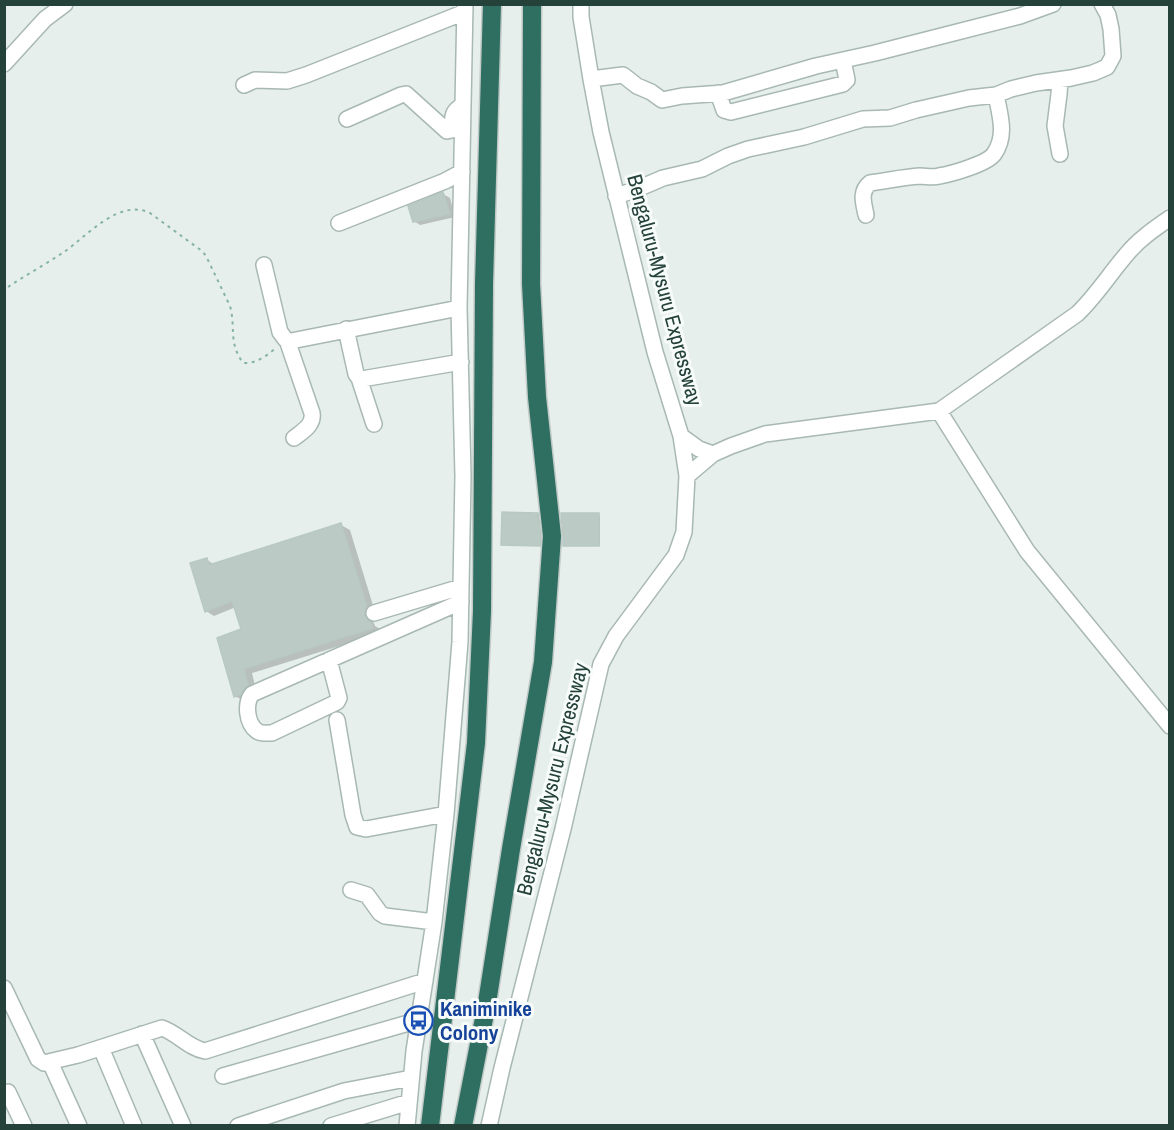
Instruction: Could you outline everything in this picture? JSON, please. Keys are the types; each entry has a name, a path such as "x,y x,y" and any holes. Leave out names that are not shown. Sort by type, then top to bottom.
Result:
{"highway":[{"path":"430,1125 476,743 482,611 484,284 492,4"},
{"name":"Bengaluru-Mysuru Expressway","path":"463,1125 487,1004 543,662 552,536 537,397 531,284 532,4"}],"street":[{"path":"4,64 45,19 65,4"},
{"name":"Bengaluru-Mysuru Expressway","path":"491,1124 601,664 616,636 676,555 684,531 687,476 681,436 655,352 616,195 591,79 581,4"},
{"path":"591,79 623,75 662,100 718,93 816,66 1020,16 1053,4"},
{"path":"616,195 663,178 702,169 748,149 804,138 862,120 890,118 969,98 996,95 1028,85 1093,73 1107,67 1113,56 1111,29 1102,4"},
{"path":"244,85 255,81 287,81 306,75 465,8 459,308 464,476 460,642 446,814 434,922 418,1020 408,1125"},
{"path":"718,93 724,110 731,112 843,84 847,80 843,60"},
{"path":"1060,80 1055,126 1060,154"},
{"path":"347,119 406,94 447,131 450,131 455,110 463,105"},
{"path":"866,215 863,191 870,183 921,176 937,177 977,166 988,160 994,154 1002,132 996,95"},
{"path":"339,223 445,181 462,172"},
{"path":"687,476 713,454 765,434 939,411 1077,314 1127,254 1146,235 1170,218"},
{"path":"264,265 280,332 287,340 312,413 313,419 310,424 294,438"},
{"path":"287,340 459,308"},
{"path":"346,329 356,374 374,424"},
{"path":"359,378 461,362"},
{"path":"939,411 1027,551 1170,726"},
{"path":"681,436 699,449 713,454"},
{"path":"374,613 461,595"},
{"path":"329,660 339,698 338,702 272,733 257,731 251,724 247,708 248,699 252,694 329,660 461,595"},
{"path":"337,720 352,815 357,827 366,829 446,814"},
{"path":"351,890 367,895 380,914 385,916 434,922"},
{"path":"5,990 38,1059 44,1063 101,1048 162,1028 197,1049 205,1051 425,981"},
{"path":"223,1076 418,1020"},
{"path":"142,1034 183,1125"},
{"path":"101,1048 134,1125"},
{"path":"50,1062 79,1125"},
{"path":"238,1125 344,1091 411,1078"},
{"path":"8,1092 24,1125"},
{"path":"331,1125 410,1102"}],"path":[{"path":"8,287 65,251 107,219 116,214 142,209 206,256 230,306 234,348 243,363 251,364 287,340"}],"building":[{"path":"443,192 450,214 413,222 408,206"},
{"path":"502,512 538,513 540,546 501,545"},
{"path":"561,513 599,513 599,546 563,546"},
{"path":"341,523 367,607 365,615 373,628 244,669 248,685 240,695 234,697 217,638 241,629 232,601 205,612 190,563 207,558 209,565"}],"place":[{"name":"Kaniminike Colony","path":"419,1020"}]}
